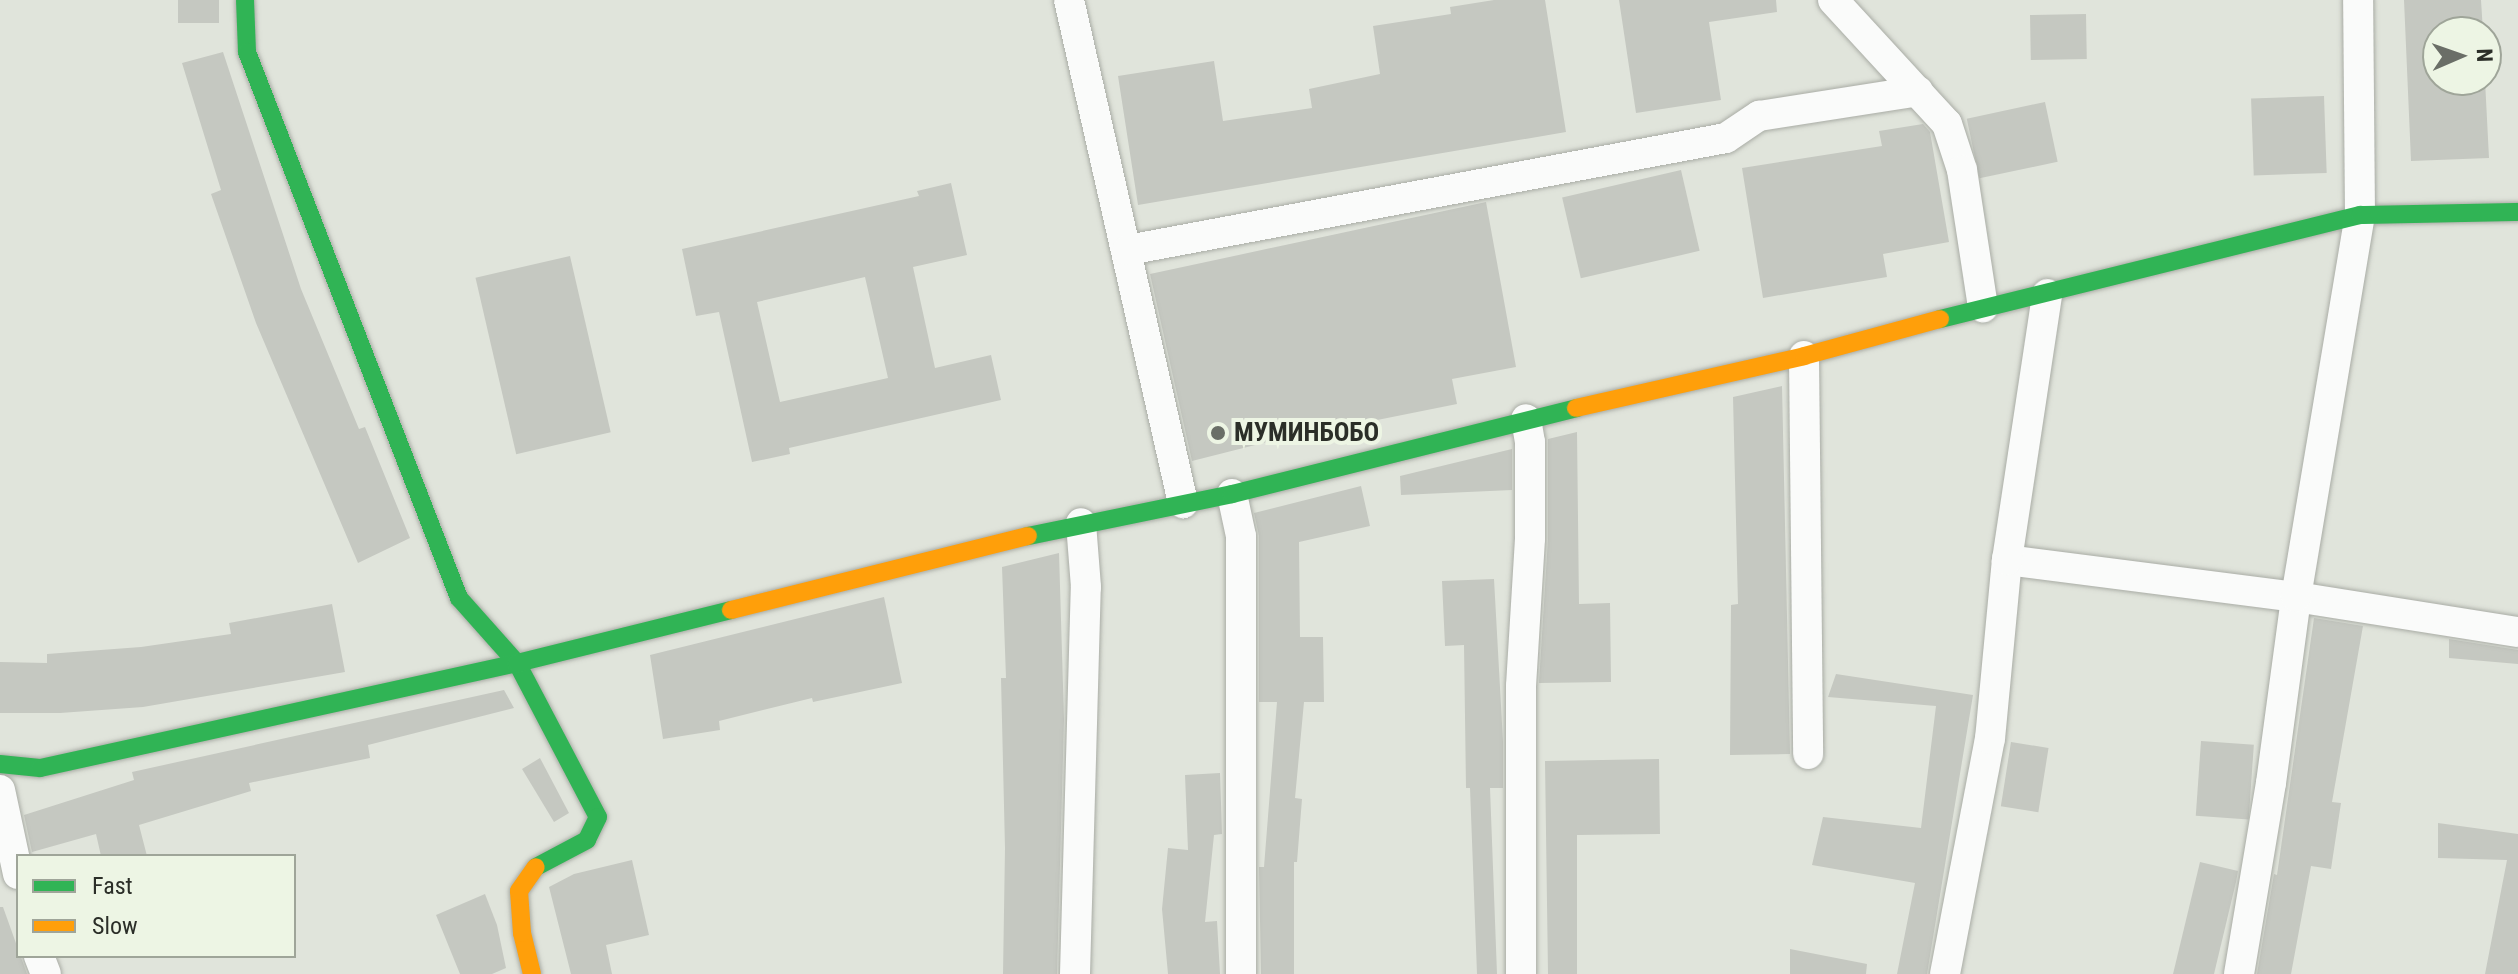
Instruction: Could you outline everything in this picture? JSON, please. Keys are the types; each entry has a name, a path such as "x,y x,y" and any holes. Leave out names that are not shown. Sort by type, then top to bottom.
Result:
{"street":[{"path":"245,0 247,52 459,598 517,663 598,817 587,840 532,869 519,891 522,933 532,974"},
{"path":"1069,0 1183,503"},
{"path":"1833,0 1947,124 1962,170 1983,307"},
{"path":"2239,974 2271,783 2296,597 2360,215 2358,0"},
{"path":"1128,250 1726,138 1759,116 1918,91"},
{"path":"0,764 40,768 517,663 1081,523 1232,494 1526,419 1804,356 1983,307 2047,294 2360,215 2518,212"},
{"path":"1945,974 1990,739 2007,560 2047,294"},
{"path":"1804,356 1808,754"},
{"path":"1521,974 1521,686 1530,538 1530,442 1526,419"},
{"path":"1232,494 1241,536 1241,974"},
{"path":"1075,974 1086,587 1081,523"},
{"path":"2007,560 2296,597 2518,632"},
{"path":"0,790 16,865"}],"building":[{"path":"178,0 219,0 219,23 178,23"},
{"path":"1494,0 1545,0 1566,132 1138,205 1118,76 1214,61 1223,121 1312,108 1309,89 1380,74 1373,26 1451,14 1450,7"},
{"path":"1619,0 1776,0 1777,12 1709,22 1721,100 1636,113"},
{"path":"2404,0 2481,0 2482,16 2422,16 2422,96 2486,96 2489,158 2411,161"},
{"path":"2086,14 2087,59 2031,60 2030,15"},
{"path":"223,52 301,289 359,429 365,427 410,538 358,563 256,323 211,194 221,190 182,63"},
{"path":"2324,96 2327,173 2254,176 2251,99"},
{"path":"2045,102 2058,162 1979,178 1967,119"},
{"path":"1923,124 1930,132 1949,242 1883,254 1887,277 1763,298 1742,168 1882,146 1879,131"},
{"path":"1681,170 1700,251 1581,278 1562,197"},
{"path":"951,183 967,255 913,267 935,368 991,355 1001,400 789,448 790,454 752,462 719,312 696,316 682,249 919,196 917,191","holes":["865,277 888,378 780,402 757,302"]},
{"path":"1486,202 1516,367 1452,379 1457,404 1267,442 1192,461 1150,274"},
{"path":"570,256 611,432 516,454 475,278"},
{"path":"1782,386 1790,754 1730,755 1731,605 1738,604 1733,397"},
{"path":"1577,432 1579,604 1610,603 1611,682 1539,683 1548,539 1548,439"},
{"path":"1512,449 1512,490 1401,495 1400,476"},
{"path":"1361,486 1370,526 1299,542 1300,637 1323,637 1324,702 1304,702 1295,798 1302,799 1297,862 1294,862 1294,974 1261,974 1259,867 1264,867 1277,702 1259,702 1259,536 1254,513"},
{"path":"1059,553 1064,719 1057,974 1003,974 1005,848 1001,678 1006,678 1002,567"},
{"path":"1494,579 1503,742 1503,788 1490,788 1497,974 1477,974 1470,788 1466,788 1464,645 1445,646 1442,581"},
{"path":"884,597 902,683 813,702 812,698 719,721 720,730 663,739 650,655"},
{"path":"332,604 345,672 143,707 60,713 0,713 0,662 47,663 47,654 141,647 231,634 229,623"},
{"path":"2314,618 2363,626 2332,802 2341,803 2331,869 2311,866 2291,974 2257,974 2274,874 2277,875"},
{"path":"2449,639 2518,650 2518,664 2449,658"},
{"path":"1836,674 1973,695 1927,974 1897,974 1915,883 1812,865 1823,817 1921,828 1936,706 1828,697"},
{"path":"504,690 514,708 368,745 370,758 249,783 251,791 139,825 146,854 101,854 96,834 32,852 24,815 134,780 132,772"},
{"path":"2201,741 2254,745 2249,820 2196,816"},
{"path":"2011,742 2049,748 2038,812 2001,806"},
{"path":"540,758 569,813 554,822 522,769"},
{"path":"1659,759 1660,834 1577,835 1577,974 1548,974 1545,761"},
{"path":"1220,773 1222,834 1214,835 1205,922 1217,921 1220,974 1168,974 1162,909 1168,848 1188,850 1185,775"},
{"path":"2438,823 2518,834 2518,974 2485,974 2507,860 2438,858"},
{"path":"632,860 649,935 606,945 612,974 571,974 549,887 574,874"},
{"path":"2200,862 2238,871 2214,974 2173,974"},
{"path":"485,894 497,925 506,968 492,974 460,974 436,915"},
{"path":"0,907 3,907 16,943 16,958 21,958 27,974 0,974"},
{"path":"1790,949 1867,964 1866,974 1790,974"}],"traffic: fast":[{"path":"245,0 247,52 459,598 517,663 598,817 587,840 536,867"},
{"path":"1940,319 2360,215 2518,212"},
{"path":"1028,536 1232,494 1576,408"},
{"path":"0,764 40,768 517,663 731,610"}],"traffic: slow":[{"path":"1576,408 1804,356 1940,319"},
{"path":"731,610 1028,536"},
{"path":"532,974 522,933 519,891 536,867"}],"place":[{"name":"МУМИНБОБО","path":"1218,433"}]}
